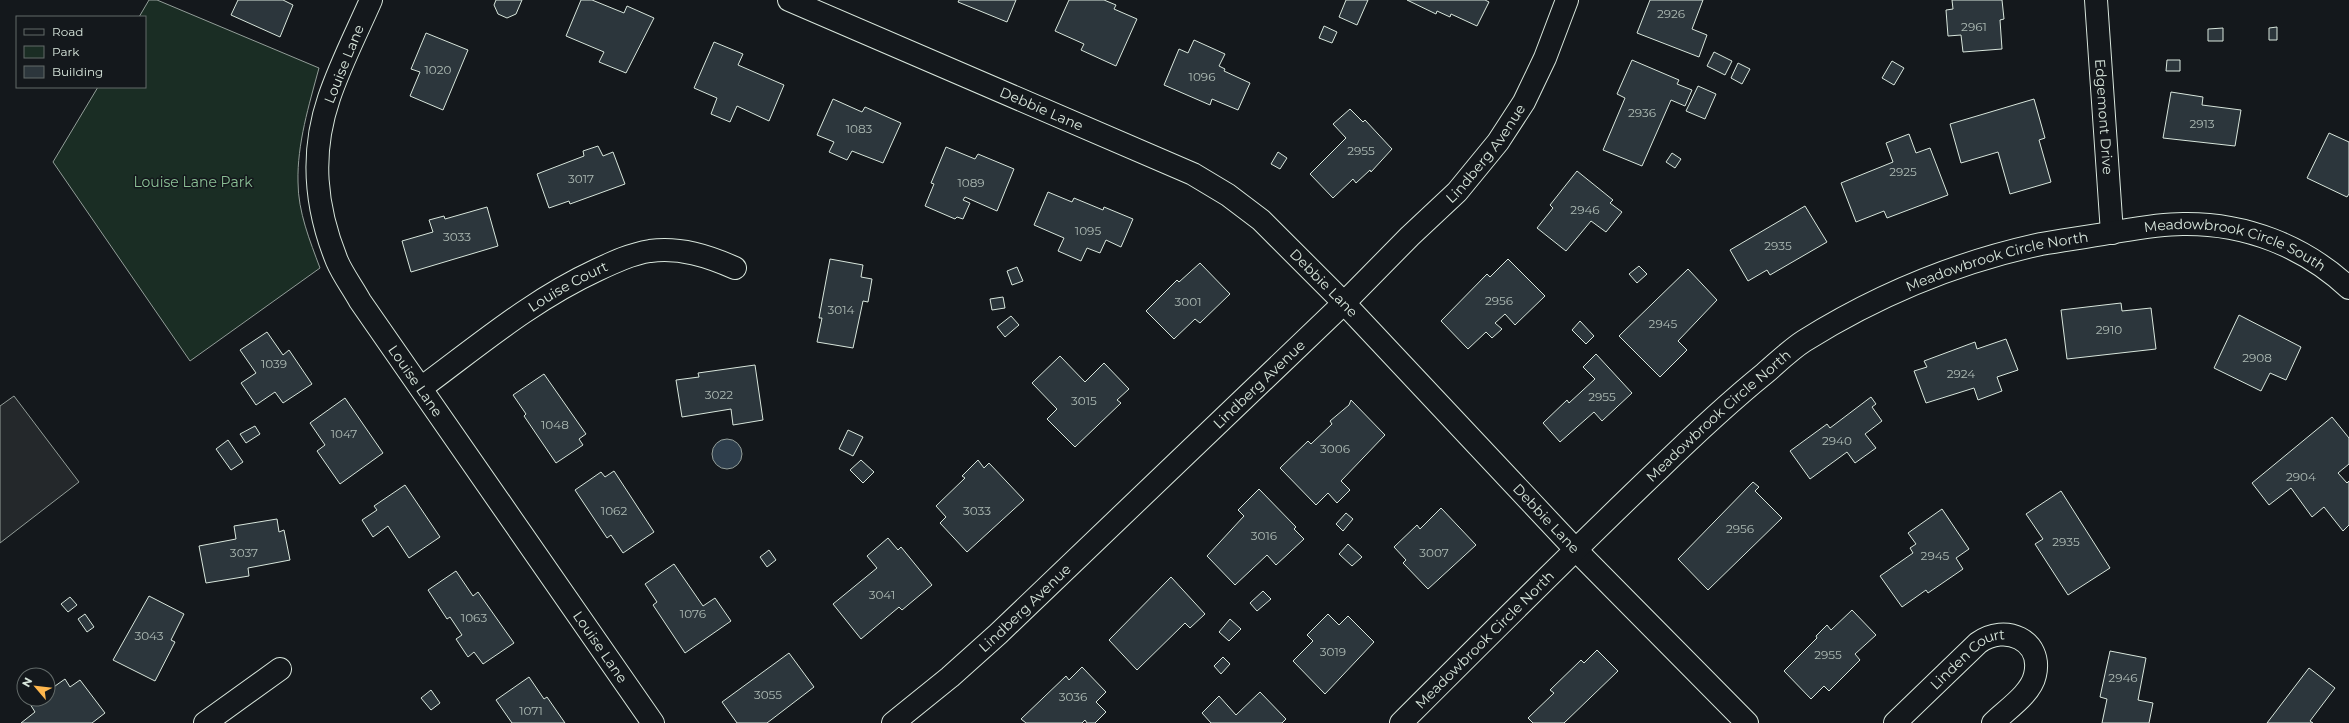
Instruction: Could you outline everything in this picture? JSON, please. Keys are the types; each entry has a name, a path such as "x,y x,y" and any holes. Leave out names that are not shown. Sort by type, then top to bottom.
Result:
{"street":[{"name":"Louise Lane","path":"370,0 328,98 318,141 316,177 323,220 338,262 360,301 654,723"},
{"name":"Debbie Lane","path":"789,0 1193,174 1228,195 1261,220 1344,303 1575,549 1747,723"},
{"name":"Lindberg Avenue","path":"892,723 950,677 998,634 1344,303 1410,236 1457,192 1498,142 1524,102 1545,58 1567,0"},
{"name":"Edgemont Drive","path":"2096,0 2112,233"},
{"name":"Meadowbrook Circle South","path":"2112,233 2182,224 2229,227 2262,235 2299,251 2333,273 2349,288"},
{"name":"Meadowbrook Circle North","path":"1401,723 1575,549 1722,409 1800,344 1834,323 1905,288 1972,263 2041,244 2112,233"},
{"name":"Louise Court","path":"421,388 537,302 573,281 630,255 652,251 684,251 710,257 735,268"},
{"name":"Linden Court","path":"1895,723 1978,643 1987,636 2002,633 2017,636 2028,644 2035,658 2036,674 2030,687 1993,723"},
{"path":"205,723 280,669"}],"green space":[{"name":"Louise Lane Park","path":"149,0 157,0 319,68 299,153 298,182 302,215 320,268 190,361 53,162 97,88 146,88 146,16 140,16"}],"shaded area":[{"path":"14,396 79,482 0,543 0,406"}],"water":[{"path":"727,439 733,440 741,448 741,460 733,468 727,469 721,468 713,460 712,454 713,448 721,440"}],"building":[{"path":"238,0 283,0 293,5 280,37 231,15"},
{"path":"496,0 522,0 516,14 507,18 498,14 494,5"},
{"path":"581,0 592,0 624,13 627,6 654,18 626,73 599,62 604,52 566,36"},
{"path":"959,0 1016,0 1007,22 958,2"},
{"path":"1069,0 1104,0 1116,5 1114,9 1137,19 1116,66 1081,50 1084,44 1055,31"},
{"path":"1346,0 1368,0 1357,25 1339,17"},
{"path":"1407,0 1485,0 1489,2 1477,26 1451,14 1450,17 1437,11 1436,14"},
{"path":"1650,0 1703,0 1692,29 1707,35 1699,57 1637,33"},
{"path":"1952,0 2002,0 2004,19 2000,20 2002,49 1963,52 1961,35 1948,36 1946,10 1953,9"},
{"path":"1324,26 1337,32 1332,43 1319,38"},
{"path":"2277,27 2277,40 2269,40 2269,28"},
{"path":"2223,28 2223,41 2208,41 2208,29"},
{"path":"426,33 468,50 443,110 410,96 420,72 411,69"},
{"path":"1194,40 1225,54 1219,66 1225,69 1224,71 1250,83 1238,110 1212,99 1210,105 1164,85 1179,49 1188,53"},
{"path":"714,42 743,54 738,65 784,85 769,121 737,106 730,122 711,114 717,98 694,88"},
{"path":"1714,52 1732,61 1725,75 1707,66"},
{"path":"1632,60 1679,80 1677,84 1692,90 1685,106 1671,100 1642,166 1603,150 1625,98 1617,94"},
{"path":"2167,60 2180,60 2180,71 2166,71"},
{"path":"1892,61 1904,68 1894,85 1882,78"},
{"path":"1738,63 1750,69 1742,84 1731,78"},
{"path":"1698,86 1716,94 1705,119 1686,111"},
{"path":"2171,92 2203,97 2202,105 2241,110 2235,146 2163,138"},
{"path":"833,99 862,112 865,107 901,123 883,163 852,151 847,160 829,152 834,142 817,135"},
{"path":"2034,99 2045,138 2039,140 2051,182 2010,194 1998,152 1961,163 1950,124"},
{"path":"1350,109 1363,122 1365,120 1392,149 1371,172 1370,170 1356,183 1353,179 1333,198 1310,174 1346,138 1333,124"},
{"path":"2329,133 2349,142 2349,194 2347,197 2307,178"},
{"path":"1909,134 1916,153 1930,148 1948,195 1887,218 1884,211 1856,222 1841,183 1893,162 1886,143"},
{"path":"598,146 603,156 613,152 625,184 570,204 569,201 549,208 537,174 584,156 583,151"},
{"path":"946,147 975,159 978,154 1014,169 997,211 965,197 963,200 970,203 963,219 957,217 955,219 925,206 934,184 931,183"},
{"path":"1278,152 1287,158 1280,169 1271,164"},
{"path":"1672,153 1681,159 1675,168 1666,162"},
{"path":"1577,171 1613,200 1610,203 1622,212 1606,232 1591,221 1566,251 1537,228 1553,208 1550,205"},
{"path":"1048,192 1072,202 1074,198 1103,210 1104,207 1133,219 1121,247 1106,240 1100,253 1087,248 1081,261 1058,251 1064,238 1034,225"},
{"path":"1805,206 1827,242 1770,275 1767,270 1748,281 1730,250"},
{"path":"487,207 498,246 411,272 402,241 433,232 429,220 444,216 445,219"},
{"path":"830,259 863,265 861,277 872,279 868,302 863,301 853,348 817,342 822,318 819,318"},
{"path":"1508,259 1545,296 1515,325 1505,314 1495,323 1502,329 1492,338 1486,332 1468,349 1441,321 1487,274 1490,277"},
{"path":"1200,263 1230,294 1200,323 1195,319 1174,339 1146,311 1177,280 1179,282"},
{"path":"1639,266 1647,274 1637,283 1629,274"},
{"path":"1017,267 1023,281 1012,285 1007,271"},
{"path":"1688,269 1717,300 1678,341 1687,350 1660,377 1619,336"},
{"path":"1003,297 1005,308 992,310 990,299"},
{"path":"2121,303 2122,311 2151,308 2156,349 2067,359 2061,310"},
{"path":"2239,315 2301,347 2286,380 2270,373 2261,391 2214,368"},
{"path":"1011,316 1019,325 1005,337 997,327"},
{"path":"1580,321 1594,336 1586,344 1572,330"},
{"path":"267,332 283,355 289,350 312,384 283,403 275,392 256,405 241,383 256,373 240,350"},
{"path":"2006,339 2018,370 1997,377 2002,391 1978,400 1974,388 1926,403 1914,371 1927,367 1924,361 1975,342 1977,349"},
{"path":"1596,354 1632,393 1602,421 1594,412 1560,442 1543,423 1567,400 1569,403 1595,379 1583,367"},
{"path":"1060,356 1085,382 1104,363 1129,389 1117,400 1121,403 1075,447 1047,419 1057,409 1032,383"},
{"path":"755,365 763,420 733,425 731,409 682,417 676,380 699,377 698,373"},
{"path":"544,374 586,434 579,439 583,445 556,463 524,416 526,414 513,395"},
{"path":"1871,397 1876,404 1872,407 1882,421 1865,434 1876,448 1855,463 1847,452 1810,479 1790,451 1827,424 1830,428"},
{"path":"345,398 383,453 340,484 317,451 325,445 310,423"},
{"path":"1351,400 1385,435 1341,481 1350,490 1337,503 1328,493 1316,505 1280,468 1308,441 1311,444 1332,424 1330,421 1349,405"},
{"path":"2332,417 2349,438 2349,464 2338,473 2347,483 2349,481 2349,525 2343,531 2324,507 2312,517 2291,488 2269,505 2252,483"},
{"path":"255,426 260,434 246,443 240,434"},
{"path":"848,430 863,437 853,456 839,449"},
{"path":"228,440 243,462 231,470 216,449"},
{"path":"861,460 874,472 863,483 850,470"},
{"path":"978,460 984,468 989,463 1024,500 967,552 940,523 946,517 936,506 965,478 962,476"},
{"path":"614,471 654,532 623,553 611,535 607,538 575,490 601,472 605,477"},
{"path":"1753,482 1759,487 1755,491 1782,518 1708,590 1678,559"},
{"path":"405,485 440,537 409,558 388,526 373,537 362,520 377,510 374,506"},
{"path":"1259,489 1296,527 1294,529 1304,539 1276,565 1267,555 1235,585 1207,556 1244,516 1238,510"},
{"path":"2061,491 2110,568 2068,595 2035,544 2043,539 2026,514"},
{"path":"1441,508 1476,545 1428,589 1403,563 1406,560 1394,547 1417,525 1420,529"},
{"path":"1942,509 1969,549 1956,558 1963,569 1928,593 1926,590 1902,607 1880,576 1913,553 1910,548 1916,544 1908,533"},
{"path":"1346,513 1353,519 1343,531 1336,524"},
{"path":"277,519 279,532 284,530 290,560 248,568 249,576 206,583 199,546 236,539 234,526"},
{"path":"888,538 898,550 901,547 932,585 902,610 899,607 861,639 833,604 877,568 867,556"},
{"path":"1348,544 1362,557 1352,566 1339,554"},
{"path":"769,550 776,560 767,567 760,557"},
{"path":"674,564 703,606 715,598 731,621 685,653 653,605 657,602 645,584"},
{"path":"456,571 473,596 478,592 514,643 483,664 474,652 468,657 456,639 462,635 450,617 447,619 428,590"},
{"path":"1171,577 1205,614 1190,628 1185,623 1137,670 1109,640"},
{"path":"1263,591 1271,599 1257,611 1250,603"},
{"path":"149,596 184,614 171,640 175,642 155,681 113,660"},
{"path":"70,597 77,605 68,612 61,604"},
{"path":"1852,610 1876,635 1855,654 1860,660 1829,691 1824,686 1811,699 1784,671 1817,638 1816,636 1827,625 1831,630"},
{"path":"85,614 94,627 87,632 78,619"},
{"path":"1328,614 1339,625 1348,616 1374,642 1325,694 1293,661 1313,641 1307,635"},
{"path":"1230,619 1241,629 1229,641 1219,632"},
{"path":"1597,650 1618,671 1564,723 1533,723 1528,718 1554,693 1550,690 1581,660 1584,663"},
{"path":"2110,651 2146,658 2138,700 2153,703 2149,723 2102,723 2107,699 2100,697"},
{"path":"789,653 814,687 767,723 737,723 722,702"},
{"path":"1223,657 1230,664 1221,674 1214,666"},
{"path":"1082,667 1106,692 1096,702 1106,712 1095,723 1087,723 1085,720 1082,723 1026,723 1021,719 1066,676 1069,680"},
{"path":"2309,668 2335,688 2310,721 2313,723 2267,723"},
{"path":"529,677 544,699 547,697 565,723 512,723 496,700"},
{"path":"65,679 70,687 80,680 105,713 92,723 21,723 35,712 32,707 56,707 56,685"},
{"path":"431,690 440,703 431,710 421,698"},
{"path":"1260,692 1286,719 1282,723 1211,723 1202,713 1219,696 1236,715"}]}
